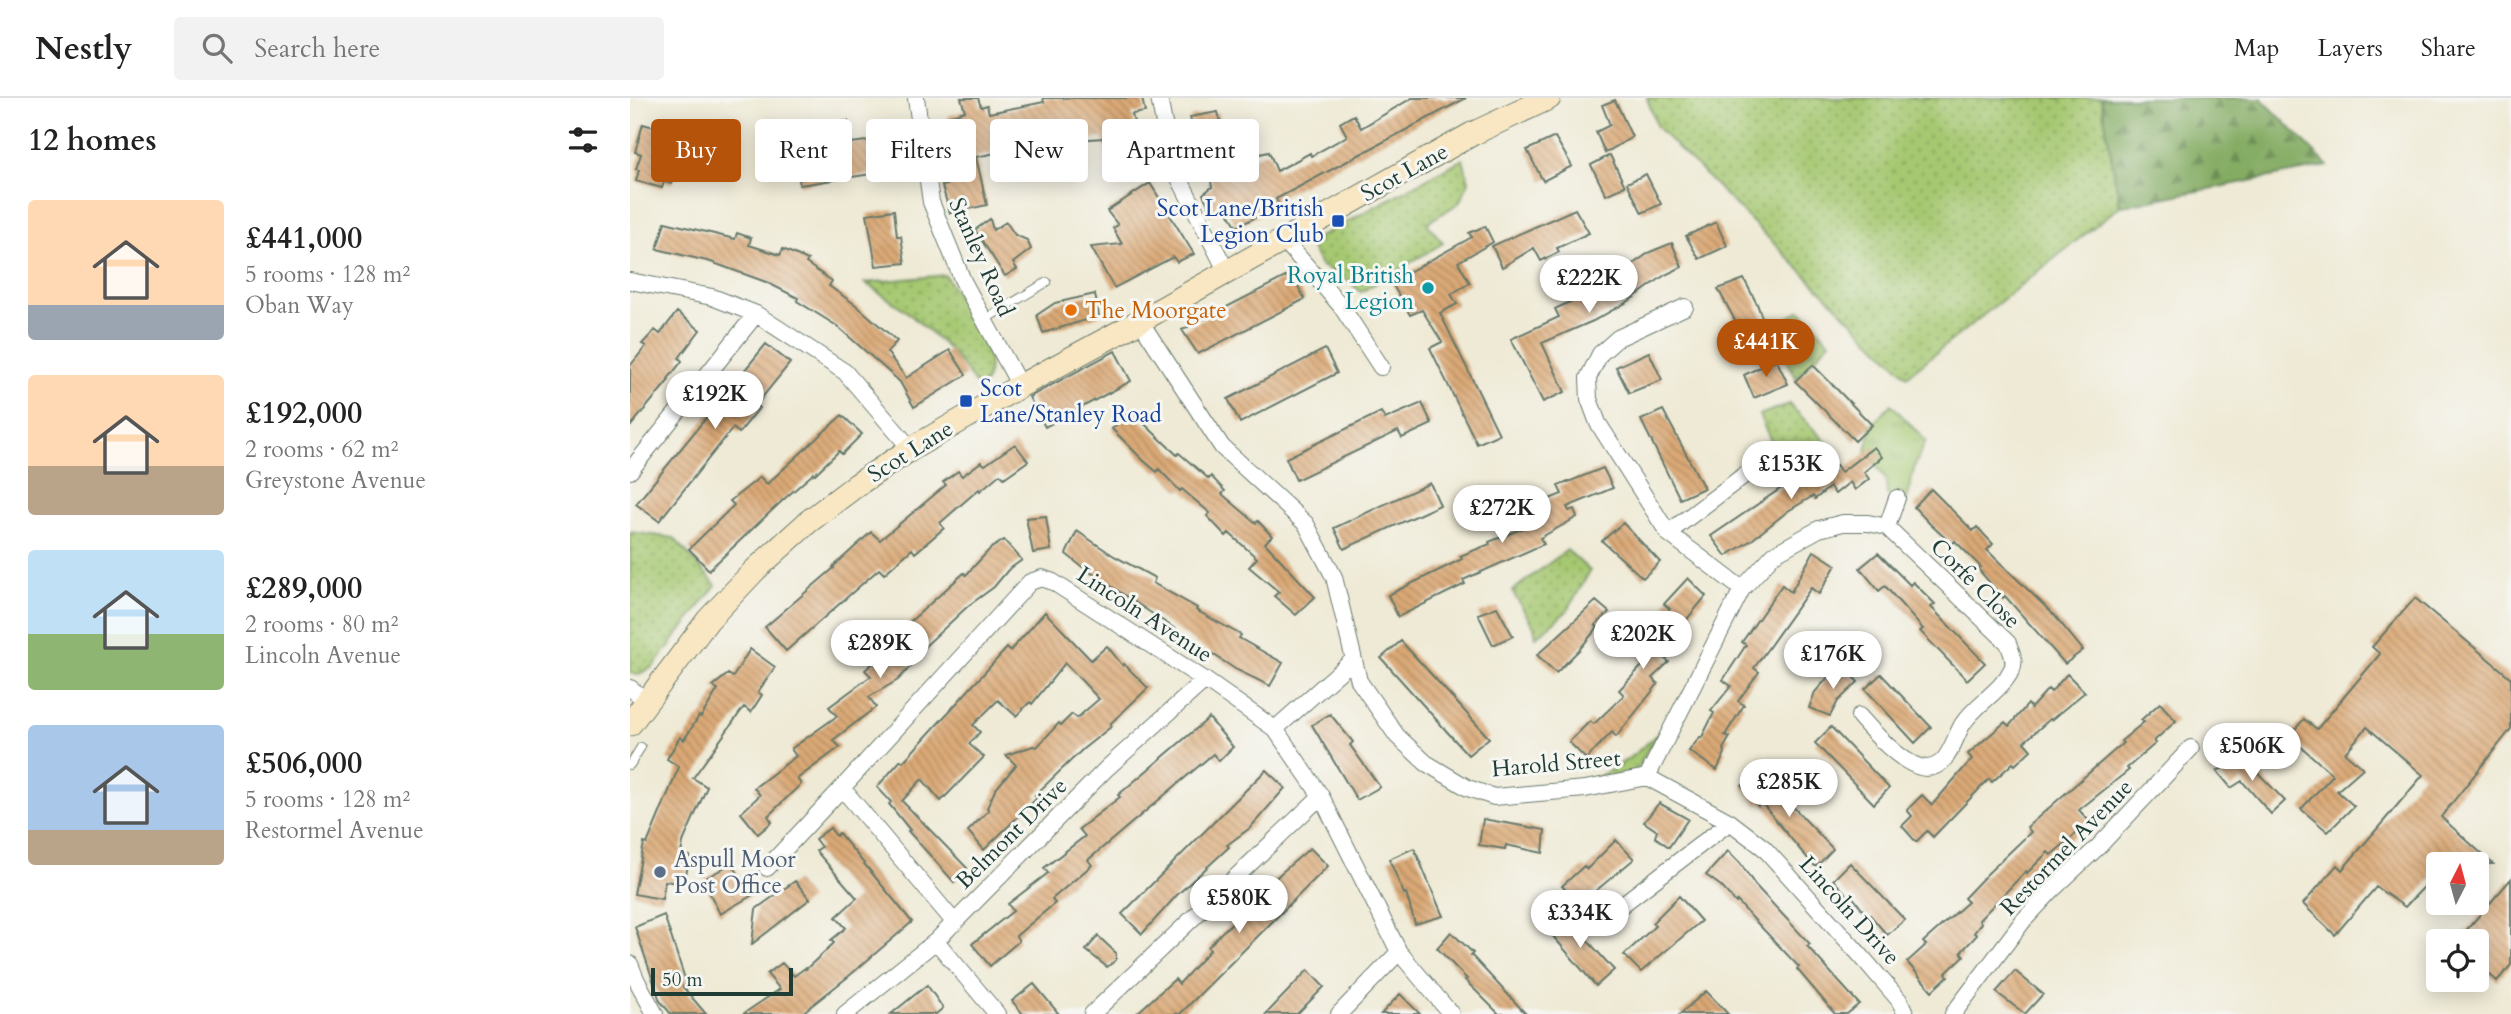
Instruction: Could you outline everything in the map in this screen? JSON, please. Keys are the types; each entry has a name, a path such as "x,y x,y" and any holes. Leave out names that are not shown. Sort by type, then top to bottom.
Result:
{"main road":[{"name":"Scot Lane","path":"630,724 638,694 755,570 808,522 858,484 911,449 1020,386 1537,100"}],"street":[{"name":"Stanley Road","path":"916,98 931,202 963,281 1020,386"},
{"path":"1159,98 1168,144 1178,176 1227,272"},
{"path":"1284,240 1341,306 1381,367"},
{"path":"630,281 712,297 756,314 845,372 911,449"},
{"path":"1685,307 1618,338 1600,354 1588,378 1589,399 1598,423 1668,533 1742,589"},
{"path":"630,471 756,314"},
{"name":"Harold Street","path":"1140,321 1222,447 1306,524 1334,576 1359,681 1397,736 1426,763 1468,788 1494,797 1585,789 1647,776"},
{"path":"1668,533 1755,467"},
{"path":"1647,776 1742,589 1774,554 1819,529 1843,523 1868,523 1887,527 1897,498"},
{"name":"Corfe Close","path":"1859,716 1878,737 1909,762 1925,768 1938,766 1947,756 1962,726 1976,707 2002,683 2013,667 2008,643 1887,527"},
{"name":"Lincoln Avenue","path":"767,867 1030,582 1042,578 1053,582 1205,680 1275,729 1321,796 1399,952 1451,1014"},
{"path":"1275,729 1353,660"},
{"name":"Belmont Drive","path":"845,1014 936,942 1107,768 1205,680"},
{"name":"Restormel Avenue","path":"1953,1014 2022,922 2099,846 2191,748"},
{"name":"Lincoln Drive","path":"1647,776 1730,822 1764,848 1899,1000 1906,1014"},
{"path":"842,788 955,923"},
{"path":"1092,1014 1321,796"},
{"path":"1602,920 1730,822"},
{"path":"936,942 997,1014"},
{"path":"1339,1014 1399,952"},
{"path":"630,964 655,1014"}],"lane":[{"path":"984,320 1047,282"},
{"path":"630,765 641,747"}],"green space":[{"path":"1647,98 2101,98 2120,206 1907,376 1657,127"},
{"path":"2101,98 2261,98 2328,166 2120,206"},
{"path":"1463,159 1469,182 1459,203 1427,223 1443,243 1361,292 1341,275 1321,266 1308,243"},
{"path":"945,275 985,344 989,368 981,391 951,351 905,310 865,283"},
{"path":"1800,310 1830,342 1796,378 1771,329"},
{"path":"1789,404 1829,445 1778,456 1759,415"},
{"path":"1891,404 1926,441 1915,465 1906,501 1887,495 1886,480 1866,451 1872,425"},
{"path":"630,532 674,538 716,585 653,667 637,675 630,673"},
{"path":"1567,550 1590,571 1567,611 1536,637 1534,627 1512,591"},
{"path":"1668,723 1645,754 1636,772 1582,783 1628,759"}],"building":[{"path":"961,98 978,98 981,107 987,105 989,113 1044,102 1043,98 1142,98 1145,112 1132,114 1133,119 1102,119 1102,138 1088,139 1088,119 990,119 990,154 976,157 976,119 949,119 948,116 965,111"},
{"path":"1412,98 1466,98 1276,199 1279,205 1237,227 1225,207 1212,213 1203,194 1212,187 1211,182 1259,182 1260,154 1269,152 1277,171 1347,136 1340,123 1354,115 1361,128"},
{"path":"1615,100 1632,137 1605,153 1596,132 1610,125 1602,105"},
{"path":"1218,112 1220,119 1190,117"},
{"path":"643,124 651,126 651,182 664,182 662,188 636,181 639,170 636,169 641,154 635,152"},
{"path":"1555,137 1572,166 1543,181 1527,150"},
{"path":"866,141 866,175 852,177 852,143"},
{"path":"1610,155 1625,186 1606,195 1591,165"},
{"path":"976,157 987,205 950,213 942,186 947,185 946,182 976,182"},
{"path":"1646,174 1661,204 1642,213 1627,183"},
{"path":"1150,183 1194,254 1177,262 1173,257 1114,288 1091,247 1122,244 1113,228 1118,225 1107,211"},
{"path":"1575,209 1589,233 1557,248 1559,252 1541,261 1534,248 1502,267 1492,246"},
{"path":"894,210 897,236 901,236 905,263 876,266 867,214"},
{"path":"990,219 993,230 1006,222 1015,235 1027,240 1031,249 1013,263 1017,269 1005,276 975,230"},
{"path":"665,222 735,239 737,233 751,238 749,245 780,255 783,249 808,260 806,263 832,281 829,286 856,305 897,341 887,352 906,378 950,350 966,375 914,407 900,382 837,326 797,301 798,298 766,282 711,262 657,249"},
{"path":"1716,222 1727,246 1699,259 1686,236"},
{"path":"1485,226 1493,242 1458,262 1470,283 1451,294 1457,304 1440,313 1499,434 1477,444 1430,348 1442,342 1422,310 1410,315 1391,282 1472,237 1469,233"},
{"path":"1672,243 1682,267 1593,321 1542,343 1565,392 1543,402 1511,339 1559,317 1555,309 1601,287 1650,252"},
{"path":"1291,274 1305,299 1198,354 1182,330"},
{"path":"1744,279 1766,328 1744,337 1718,289"},
{"name":"The Moorgate","path":"1095,294 1099,316 1043,333 1037,315 1055,303"},
{"path":"677,312 700,330 679,358 682,361 669,380 630,427 630,366 646,346 642,344 655,330 660,334"},
{"path":"766,344 790,363 756,405 759,408 739,433 733,428 659,521 636,504"},
{"path":"1325,349 1337,373 1240,423 1228,399"},
{"path":"1115,351 1131,381 1045,427 1029,397"},
{"path":"1649,352 1662,380 1629,393 1616,367"},
{"path":"1776,359 1788,384 1754,398 1744,375"},
{"path":"1813,365 1872,425 1855,441 1795,381"},
{"path":"1422,403 1432,424 1402,438 1398,431 1296,480 1286,458 1381,412 1385,419"},
{"path":"1130,410 1177,455 1179,453 1209,479 1211,476 1225,491 1222,494 1256,523 1258,521 1272,536 1265,543 1315,597 1296,615 1274,596 1279,592 1249,567 1257,558 1229,533 1226,536 1207,516 1210,513 1182,489 1180,491 1159,469 1157,472 1143,460 1112,429"},
{"path":"1663,410 1704,488 1680,499 1641,420"},
{"path":"842,415 862,434 842,454 839,451 783,500 709,570 689,549 734,505 730,501 760,477 767,484"},
{"path":"1015,444 1028,461 1004,478 1000,474 980,491 979,489 940,523 944,528 915,553 912,549 884,574 879,569 786,651 765,627 834,568 871,532 880,540 946,485 943,482 958,471 962,476 981,462 985,465"},
{"path":"1874,447 1882,457 1864,472 1869,479 1855,490 1850,482 1835,494 1830,487 1815,499 1813,496 1788,511 1753,539 1726,556 1711,536 1799,476 1802,480 1816,469 1821,476 1836,465 1841,472"},
{"path":"1603,468 1613,488 1567,507 1569,511 1574,509 1577,517 1540,538 1544,544 1463,580 1465,584 1398,617 1388,595 1462,559 1460,556 1538,522 1535,515 1551,507 1547,500 1562,494 1558,486"},
{"path":"1430,483 1440,505 1344,549 1334,528"},
{"path":"1931,489 1973,531 1977,527 1993,544 1987,550 2055,616 2083,650 2065,664 2005,596 2003,598 1978,569 1981,567 1955,541 1952,544 1914,507"},
{"path":"1046,516 1051,550 1033,553 1026,518"},
{"path":"1623,523 1660,562 1643,578 1602,541"},
{"path":"1077,531 1114,556 1155,578 1153,583 1283,663 1270,686 1235,669 1066,554"},
{"path":"1004,540 1022,560 908,662 911,666 898,680 869,697 876,707 833,740 840,747 797,779 801,784 768,816 772,822 758,834 741,813 760,795 754,788 796,756 791,749 837,716 829,707 871,676 865,670 902,638 899,634 912,620 964,573 966,575 990,549"},
{"path":"1814,551 1836,565 1819,594 1811,588 1754,668 1759,672 1738,701 1744,705 1725,735 1730,737 1723,749 1725,753 1717,770 1689,751 1702,737 1714,713 1711,711 1731,686 1723,680 1746,645 1742,642 1782,585 1791,592"},
{"path":"1878,553 1910,585 1913,582 1935,604 1931,607 1985,663 1967,680 1920,631 1923,629 1885,586 1879,591 1860,568"},
{"path":"1688,578 1706,596 1683,624 1686,627 1672,640 1678,645 1664,658 1669,662 1652,678 1658,684 1616,737 1612,732 1586,759 1569,742 1590,721 1594,724 1624,695 1619,690 1644,664 1639,659 1652,645 1648,641 1661,627 1656,623 1670,609 1664,604"},
{"path":"2415,598 2511,678 2511,729 2441,817 2480,852 2426,852 2426,885 2405,907 2376,887 2335,935 2303,904 2337,865 2342,870 2423,775 2367,727 2345,753 2363,768 2337,791 2354,806 2328,832 2301,809 2333,775 2289,736 2304,719 2317,729 2380,654 2372,647"},
{"path":"1596,601 1609,612 1595,625 1598,627 1579,650 1556,673 1537,655"},
{"path":"1497,607 1513,636 1493,645 1478,614"},
{"path":"1045,612 1091,660 1107,646 1123,666 1124,664 1148,688 1110,724 1112,726 1083,749 1035,795 1038,797 984,850 968,831 989,810 987,808 995,790 1016,765 1006,755 1037,747 1059,723 1061,725 1072,714 1077,718 1099,699 1065,663 1032,704 1030,702 1016,716 998,700 973,725 980,732 969,744 984,757 941,801 922,779 902,801 967,868 954,882 908,831 910,830 889,804 891,802 877,787 1007,648 1010,651"},
{"path":"1401,641 1489,738 1468,755 1381,658"},
{"path":"750,649 775,667 758,692 762,695 751,712 744,707 693,778 707,787 683,842 681,854 690,856 684,884 665,881 662,899 634,894 644,843 647,844 679,767 667,759 680,737 684,740 699,716 701,717 718,689 713,686 728,674 733,677"},
{"path":"1840,664 1858,682 1838,701 1830,716 1809,708 1815,692"},
{"path":"1881,674 1931,727 1915,743 1865,689"},
{"path":"2067,674 2085,692 2024,742 2031,750 2015,765 2013,763 1992,782 1989,779 1933,837 1927,831 1916,842 1902,826 1912,816 1907,810 1922,795 1932,805 1972,759 1968,754 2005,722 2009,726 2028,704 2031,708 2048,689 2051,692"},
{"path":"2160,703 2176,721 2127,768 2129,770 2079,810 2090,822 2051,855 2048,852 2027,873 2026,871 1979,920 1981,923 1974,933 1977,935 1961,952 1964,956 1932,991 1907,962 1926,945 1923,942 1968,902 1964,898 2031,832 2027,827 2123,743 2121,741 2144,722 2141,720"},
{"path":"1330,714 1353,742 1350,745 1380,787 1357,800 1312,725"},
{"path":"1209,718 1233,747 1219,761 1213,754 1088,860 1092,865 1052,899 1055,903 1016,936 1019,941 990,966 972,944 1013,911 1008,904 1048,873 1044,868 1085,836 1079,829 1120,797 1118,795"},
{"path":"1831,727 1889,788 1874,804 1815,743"},
{"path":"2243,757 2285,801 2271,814 2242,781 2231,788 2217,771"},
{"path":"1266,770 1285,788 1250,828 1227,845 1229,847 1177,895 1142,934 1122,914"},
{"path":"1761,773 1833,849 1818,865 1815,866 1761,802 1758,806 1742,786"},
{"path":"1659,803 1688,819 1669,847 1655,837 1657,831 1644,822"},
{"path":"1483,819 1545,830 1543,853 1506,845 1505,849 1479,845"},
{"path":"830,828 836,836 839,833 912,922 801,1014 743,1014 780,989 767,974 782,963 794,976 806,969 834,943 831,940 846,928 836,917 857,898 816,851 821,847 815,839"},
{"path":"1616,840 1634,859 1580,904 1562,886 1584,866 1587,869"},
{"path":"1310,848 1328,866 1180,1014 1136,1014 1175,979 1179,984 1210,950 1208,947 1245,911 1244,909"},
{"path":"1414,848 1443,916 1415,924 1406,893 1404,894 1389,859"},
{"path":"1728,851 1859,1004 1847,1014 1835,1014 1797,969 1799,967 1737,901 1736,903 1721,886 1706,875"},
{"path":"732,863 751,896 720,914 703,880"},
{"path":"1850,863 1905,920 1887,935 1870,915 1868,917 1852,896 1850,898 1833,880"},
{"path":"2511,879 2511,965 2497,981 2489,974 2489,929 2467,929 2480,915 2489,915 2489,904"},
{"path":"795,881 810,899 752,944 756,909"},
{"path":"1679,896 1701,921 1641,972 1624,955 1655,926 1652,923"},
{"path":"1563,913 1614,970 1596,986 1546,928"},
{"path":"664,915 687,985 683,987 706,1014 671,1014 660,1001 635,927"},
{"path":"1451,932 1526,1014 1499,1014 1465,980 1467,979 1437,948"},
{"path":"1098,936 1116,953 1116,960 1107,967 1086,950"},
{"path":"1308,970 1324,987 1297,1014 1266,1014"},
{"path":"2015,971 2043,994 2025,1014 1996,992"},
{"path":"1034,984 1059,1014 1023,1014 1012,1001"},
{"path":"927,985 943,1008 936,1014 891,1014"},
{"path":"1706,991 1728,1014 1680,1014"},
{"path":"1400,994 1420,1014 1381,1014"}],"place":[{"name":"Scot Lane/British Legion Club","path":"1338,221"},
{"name":"Royal British Legion","path":"1428,288"},
{"name":"The Moorgate","path":"1071,310"},
{"name":"Scot Lane/Stanley Road","path":"966,401"},
{"name":"Aspull Moor Post Office","path":"660,872"}]}
